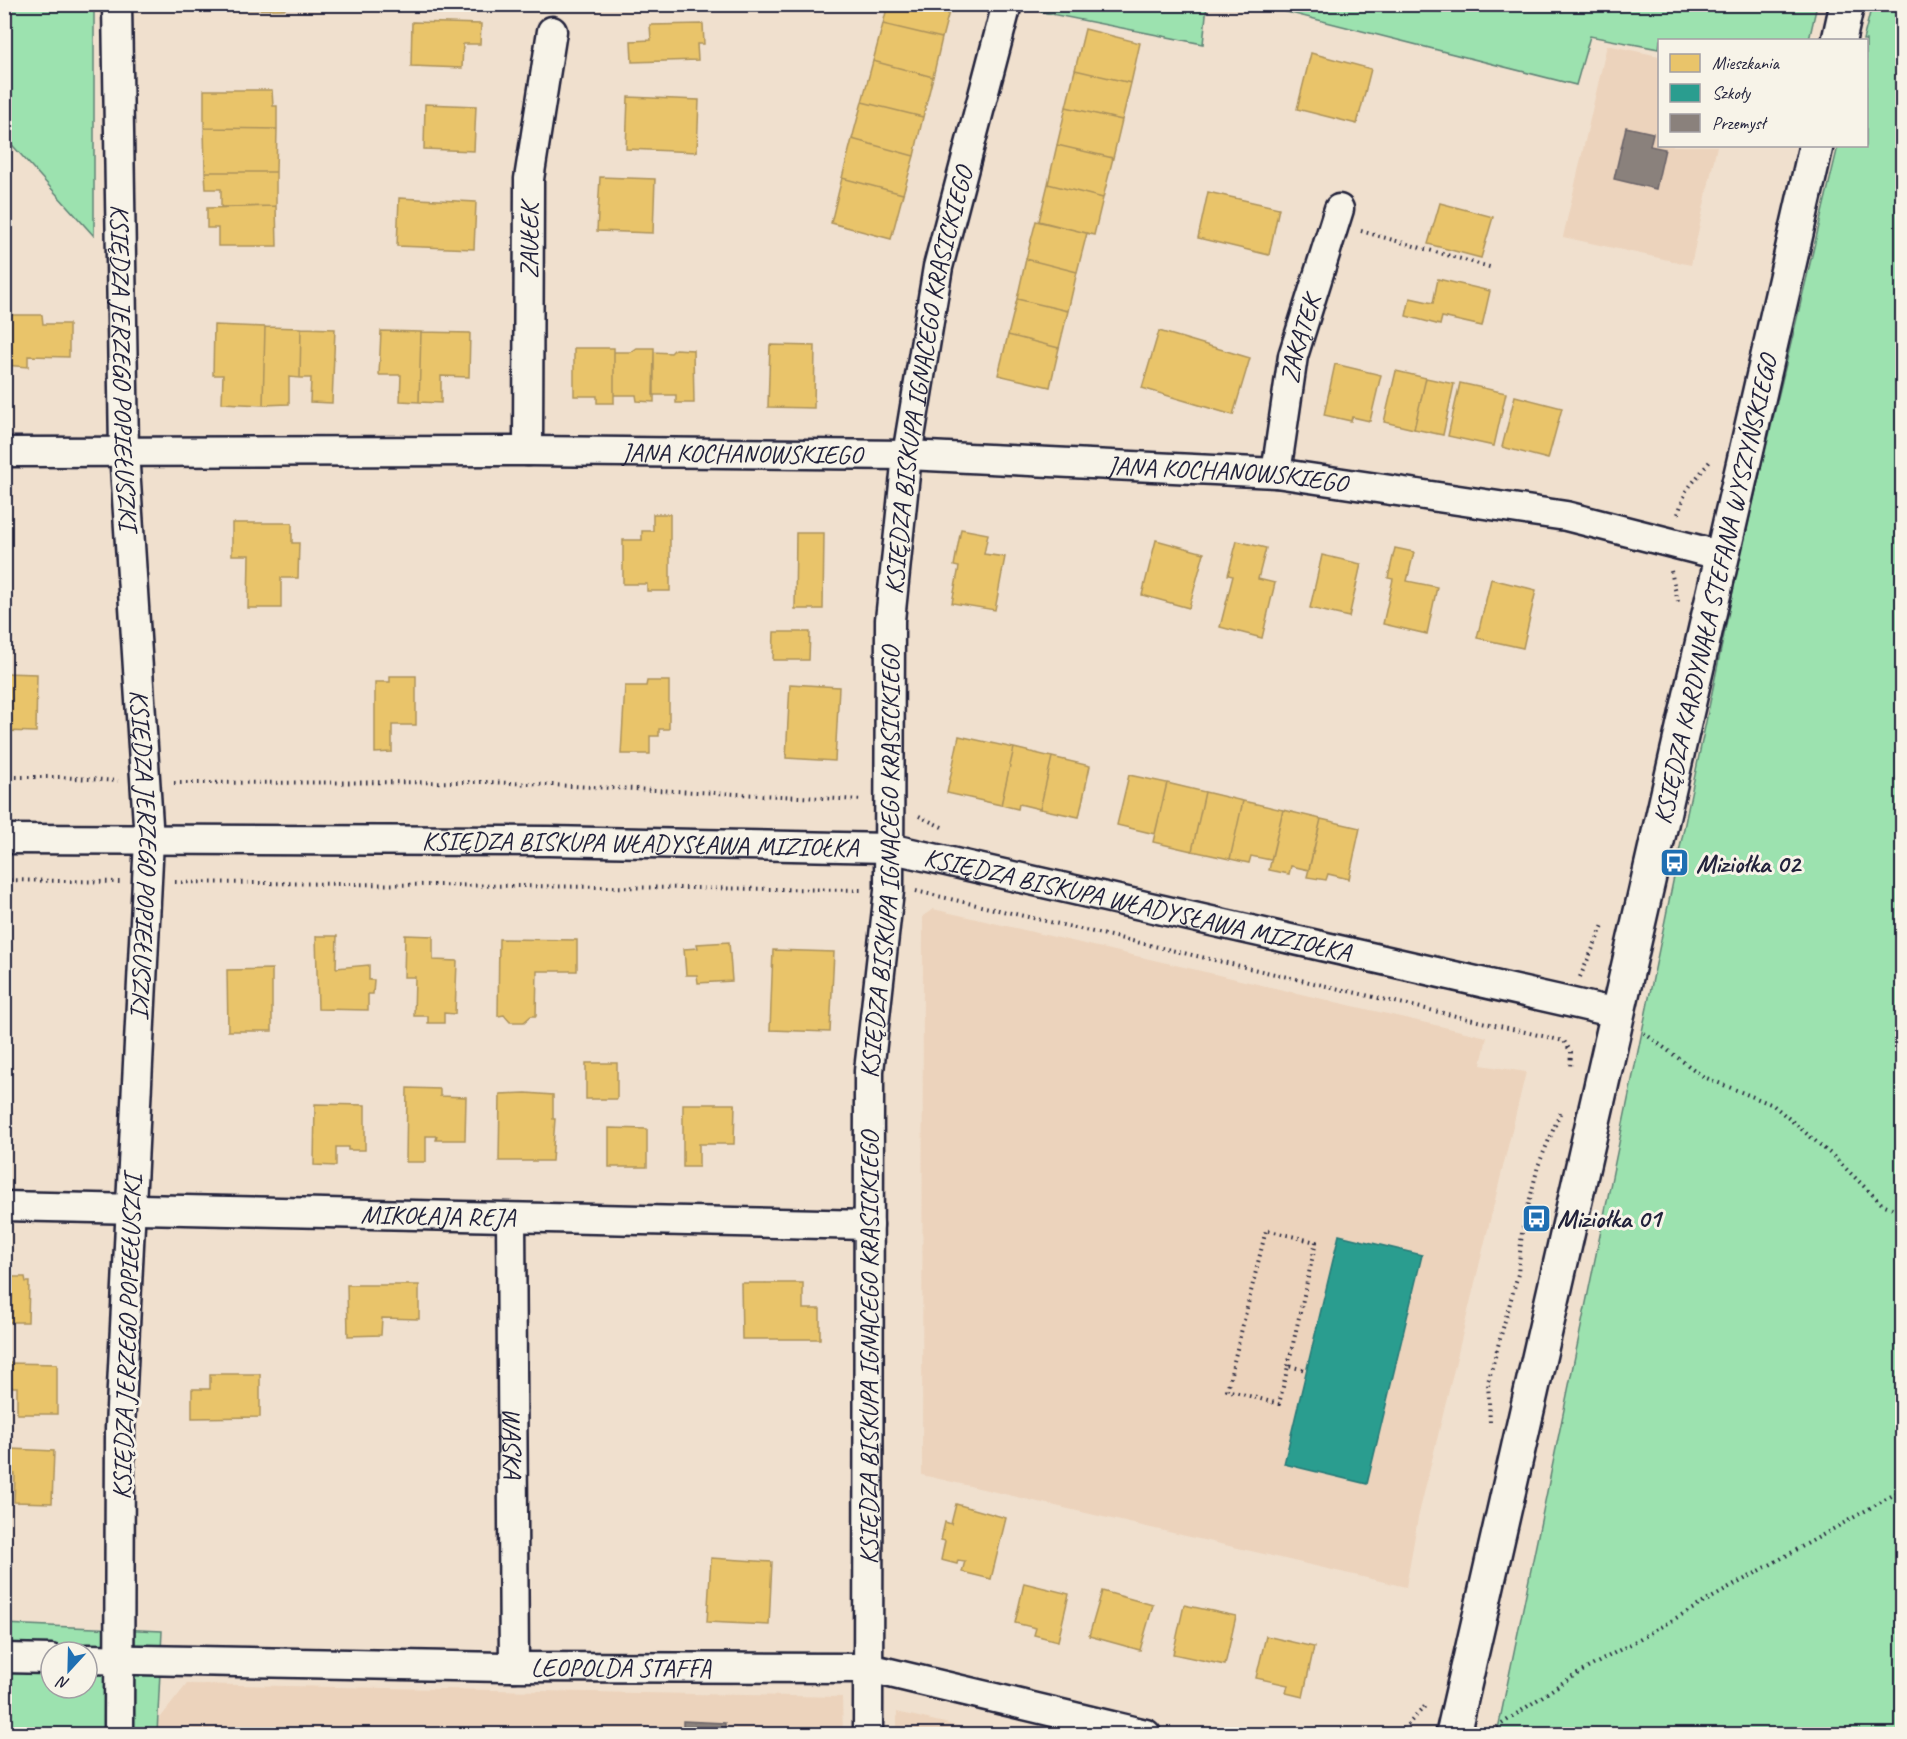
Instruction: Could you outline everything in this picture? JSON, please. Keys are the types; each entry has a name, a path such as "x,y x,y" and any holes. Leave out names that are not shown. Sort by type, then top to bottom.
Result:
{"street":[{"name":"KSIĘDZA JERZEGO POPIEŁUSZKI","path":"117,4 124,451 149,840 120,1428 119,1734"},
{"name":"KSIĘDZA BISKUPA IGNACEGO KRASICKIEGO","path":"868,1734 869,1071 889,891 890,620 907,454 938,267 1007,4"},
{"path":"1839,39 1847,4"},
{"name":"ZAUŁEK","path":"528,451 529,179 552,31"},
{"name":"KSIĘDZA KARDYNAŁA STEFANA WYSZYŃSKIEGO","path":"1453,1734 1816,147"},
{"name":"ZAKĄTEK","path":"1276,472 1293,356 1337,216"},
{"name":"JANA KOCHANOWSKIEGO","path":"4,452 528,451 907,454 1276,472 1566,516 1723,556"},
{"name":"KSIĘDZA BISKUPA WŁADYSŁAWA MIZIOŁKA","path":"4,839 548,841 889,848 1617,1013"},
{"name":"MIKOŁAJA REJA","path":"4,1206 869,1225"},
{"name":"WĄSKA","path":"511,1218 514,1667"},
{"path":"4,1658 39,1659"},
{"name":"LEOPOLDA STAFFA","path":"99,1659 514,1667 869,1668 1146,1734"}],"path":[{"path":"1337,216 1493,268"},
{"path":"4,880 915,891 1564,1041 1571,1052 1569,1077"},
{"path":"1617,1013 1704,1077 1773,1105 1833,1156 1882,1204 1902,1212"},
{"path":"1491,1433 1488,1382 1518,1274 1522,1232 1538,1166 1564,1100"},
{"path":"1266,1230 1316,1242 1288,1366 1279,1404 1227,1390 1266,1230"},
{"path":"1288,1366 1306,1370"},
{"path":"1487,1734 1565,1681 1902,1490"},
{"path":"1400,1734 1429,1703"}],"shaded area":[{"path":"1607,45 1658,56 1658,147 1717,147 1691,265 1563,237"},
{"path":"933,909 1487,1037 1481,1065 1526,1072 1418,1518 1406,1587 922,1475 923,916"},
{"path":"187,1684 842,1697 843,1734 157,1734 157,1722"},
{"path":"897,1712 992,1734 897,1734"}],"green space":[{"path":"5,4 94,5 94,236 5,137"},
{"path":"359,4 735,4 735,5 359,9"},
{"path":"1043,4 1207,5 1203,44 1041,12"},
{"path":"1817,4 1809,39 1658,39 1658,49 1590,36 1576,85 1259,5"},
{"path":"1872,5 1902,5 1902,1734 1497,1734 1740,557 1838,147 1868,147 1868,39 1863,39"},
{"path":"4,1624 162,1631 157,1734 5,1734"}],"building: Mieszkania":[{"path":"213,4 285,4 285,9 213,10"},
{"path":"888,4 951,4 942,38 883,24"},
{"path":"412,22 481,24 480,44 463,44 462,68 411,66"},
{"path":"703,24 704,44 697,44 698,60 632,62 631,41 651,40 650,25"},
{"path":"883,24 942,38 933,77 873,61"},
{"path":"1085,29 1140,43 1131,83 1075,70"},
{"path":"1311,53 1371,69 1357,124 1297,109"},
{"path":"873,61 933,77 923,117 862,102"},
{"path":"1075,70 1131,83 1122,120 1066,107"},
{"path":"204,90 272,90 273,106 277,106 277,129 204,128"},
{"path":"628,97 699,100 697,152 626,149"},
{"path":"862,102 923,117 914,156 852,139"},
{"path":"425,104 476,106 474,151 424,149"},
{"path":"1066,107 1122,120 1113,158 1057,145"},
{"path":"204,128 277,129 276,172 205,172"},
{"path":"852,139 914,156 903,194 842,178"},
{"path":"1057,145 1113,158 1103,198 1048,184"},
{"path":"205,172 276,172 276,206 221,207 221,189 206,189"},
{"path":"600,177 655,179 653,233 597,231"},
{"path":"842,178 903,194 891,239 831,223"},
{"path":"1048,184 1103,198 1094,235 1039,221"},
{"path":"1208,192 1279,208 1269,255 1198,238"},
{"path":"399,198 476,202 474,249 397,246"},
{"path":"1440,203 1493,217 1481,258 1428,244"},
{"path":"276,206 277,246 218,246 218,228 207,228 207,208"},
{"path":"1036,221 1087,233 1077,272 1026,259"},
{"path":"1026,259 1077,272 1068,311 1017,299"},
{"path":"1438,279 1490,291 1482,326 1442,317 1440,325 1406,316 1410,298 1433,303"},
{"path":"1017,299 1068,311 1059,348 1008,335"},
{"path":"7,315 42,315 43,324 69,324 69,357 28,356 28,367 4,365"},
{"path":"214,325 265,327 263,405 222,403 223,375 213,375"},
{"path":"265,327 301,328 300,378 289,377 289,404 263,405"},
{"path":"301,328 335,329 332,403 310,402 311,378 300,378"},
{"path":"381,331 421,332 419,402 400,401 401,375 379,375"},
{"path":"1159,331 1250,358 1233,415 1142,388"},
{"path":"421,332 470,333 469,377 441,376 441,403 419,402"},
{"path":"1008,335 1059,348 1050,387 998,375"},
{"path":"770,345 815,346 814,408 768,407"},
{"path":"574,348 614,348 614,403 597,403 597,396 574,396"},
{"path":"637,348 654,348 654,402 637,401 636,395 614,395 614,352 631,352"},
{"path":"675,349 693,350 694,403 676,403 676,395 653,395 654,352 671,353"},
{"path":"1335,364 1381,375 1370,421 1352,417 1351,421 1324,415"},
{"path":"1396,371 1426,378 1414,429 1384,422"},
{"path":"1426,378 1454,384 1443,435 1414,429"},
{"path":"1460,383 1506,393 1494,446 1448,436"},
{"path":"1515,396 1562,408 1548,459 1502,447"},
{"path":"653,514 670,514 670,591 647,591 647,584 623,584 623,540 642,540 642,531 653,531"},
{"path":"232,523 292,523 292,543 299,543 298,578 281,578 281,608 248,608 249,555 232,555"},
{"path":"961,529 988,534 984,554 1005,557 995,610 952,603 959,567 954,566"},
{"path":"796,533 824,533 823,609 795,609"},
{"path":"1156,540 1204,553 1189,608 1142,595"},
{"path":"1237,541 1266,548 1258,579 1275,583 1262,638 1220,627 1233,576 1228,575"},
{"path":"1395,548 1414,552 1407,581 1437,587 1427,634 1383,624 1393,579 1388,578"},
{"path":"1322,555 1361,564 1349,617 1310,608"},
{"path":"1491,579 1536,590 1523,648 1477,638"},
{"path":"774,632 810,632 809,660 773,660"},
{"path":"4,673 37,674 36,732 4,731"},
{"path":"390,676 416,676 416,725 392,725 392,752 375,753 375,682 390,682"},
{"path":"647,681 669,681 669,729 659,729 659,736 650,736 650,754 621,754 625,686 646,686"},
{"path":"790,684 839,687 835,761 786,758"},
{"path":"959,736 1014,748 1001,805 947,793"},
{"path":"1014,748 1052,757 1040,809 1019,804 1018,809 1001,805"},
{"path":"1052,757 1090,766 1079,817 1040,809"},
{"path":"1129,775 1167,783 1155,834 1117,825"},
{"path":"1167,783 1205,792 1192,851 1153,842"},
{"path":"1205,792 1243,801 1230,859 1192,851"},
{"path":"1243,801 1283,810 1271,860 1251,856 1249,863 1230,859"},
{"path":"1283,810 1321,819 1309,870 1291,866 1289,874 1269,870"},
{"path":"1321,819 1360,828 1349,879 1328,874 1326,880 1307,877"},
{"path":"405,935 433,936 433,960 457,961 455,1014 444,1013 444,1023 428,1023 428,1016 414,1016 415,977 404,977"},
{"path":"316,936 337,936 336,968 369,965 369,980 374,980 373,994 368,994 368,1010 318,1009"},
{"path":"499,939 577,940 577,971 537,971 536,1016 531,1016 524,1022 510,1022 504,1015 498,1016"},
{"path":"729,942 732,981 698,983 697,975 686,975 684,949 698,948 697,944"},
{"path":"773,950 834,952 830,1032 770,1030"},
{"path":"272,969 272,1031 228,1031 227,970"},
{"path":"586,1063 617,1063 617,1099 586,1099"},
{"path":"407,1088 440,1089 440,1096 466,1097 465,1140 436,1140 437,1136 426,1136 426,1162 406,1162"},
{"path":"500,1094 553,1095 553,1119 555,1119 552,1161 499,1161"},
{"path":"315,1104 365,1105 365,1150 336,1147 336,1166 314,1165"},
{"path":"683,1104 735,1104 734,1144 699,1144 699,1167 683,1167"},
{"path":"609,1128 647,1129 647,1167 609,1167"},
{"path":"5,1277 25,1277 26,1282 29,1282 28,1322 7,1322 7,1330"},
{"path":"741,1283 803,1283 803,1309 820,1309 820,1339 742,1339"},
{"path":"347,1285 419,1285 419,1319 382,1318 381,1335 348,1336"},
{"path":"8,1363 57,1364 57,1414 17,1414 17,1387 8,1387"},
{"path":"210,1374 260,1374 260,1417 192,1418 192,1389 210,1389"},
{"path":"11,1449 54,1451 52,1503 14,1502 15,1474 10,1474"},
{"path":"956,1504 1006,1518 991,1579 962,1572 965,1561 958,1560 957,1564 941,1560 945,1541 941,1540 945,1522 951,1524"},
{"path":"711,1558 772,1562 769,1625 707,1622"},
{"path":"1024,1583 1069,1594 1058,1641 1034,1635 1036,1628 1015,1623"},
{"path":"1102,1591 1153,1605 1140,1650 1089,1636"},
{"path":"1184,1605 1236,1616 1225,1665 1173,1654"},
{"path":"1266,1636 1314,1647 1303,1697 1286,1693 1288,1685 1256,1678"}],"building: Szkoły":[{"path":"1339,1235 1422,1255 1367,1484 1284,1464"}],"building: Przemysł":[{"path":"1626,127 1653,133 1650,146 1665,149 1656,189 1614,179"},
{"path":"683,1721 725,1723 725,1734 683,1734"}],"place":[{"name":"Miziołka 02","path":"1675,863"},
{"name":"Miziołka 01","path":"1536,1218"}]}
